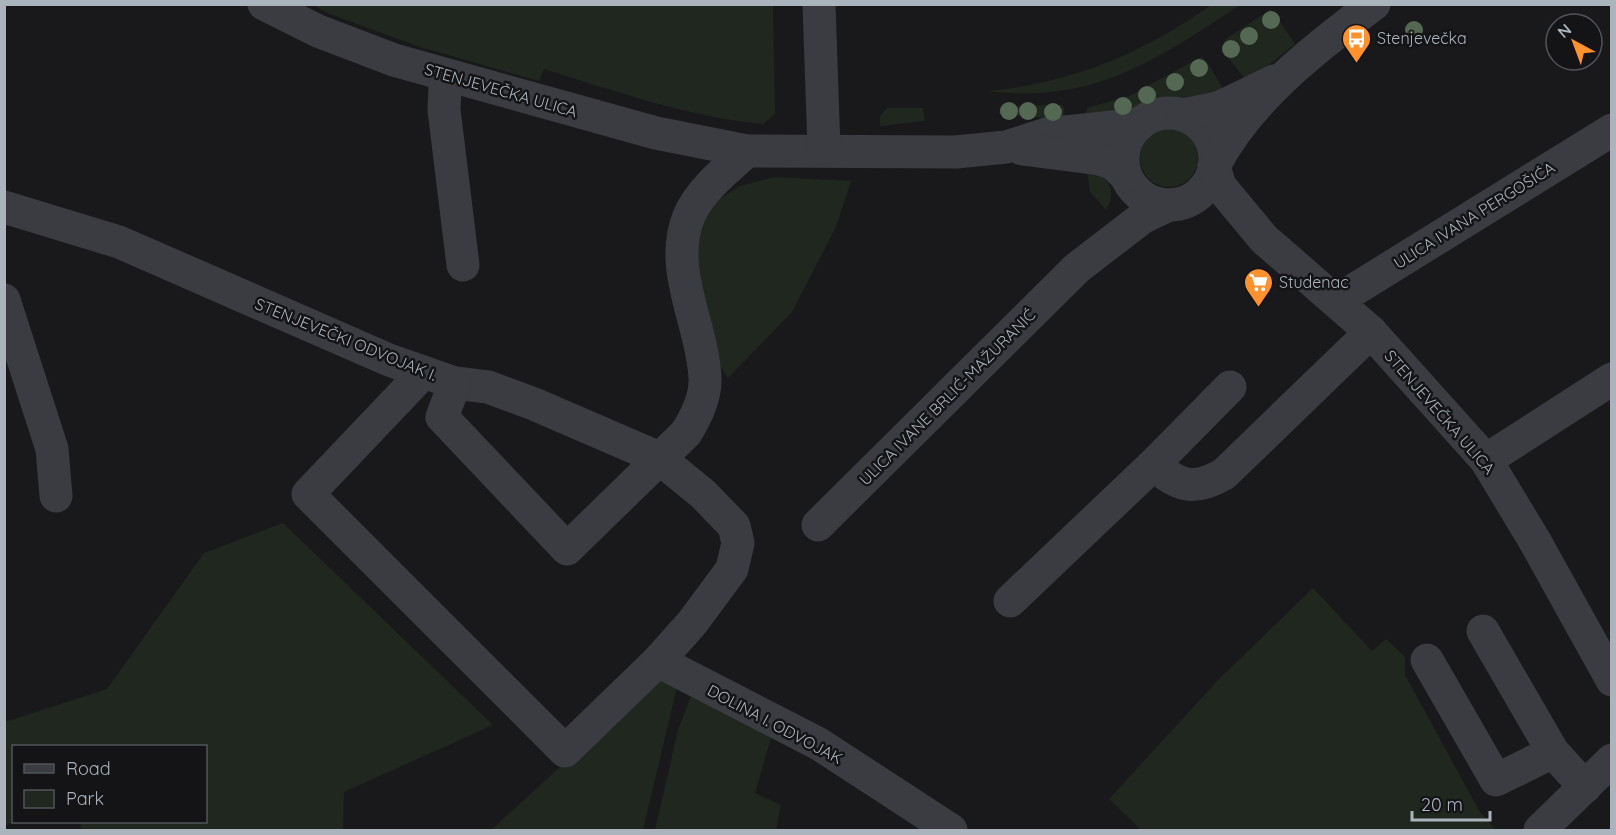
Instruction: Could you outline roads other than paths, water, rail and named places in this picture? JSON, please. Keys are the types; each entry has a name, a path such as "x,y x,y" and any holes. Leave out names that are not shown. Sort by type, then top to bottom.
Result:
{"street":[{"name":"STENJEVEČKA ULICA","path":"264,4 318,31 394,60 656,133 747,151 824,149 956,152 1006,147 1047,134 1140,124"},
{"path":"819,4 824,149"},
{"path":"1214,166 1214,146 1207,132 1197,121 1183,115 1168,113 1153,116 1129,135 1124,150 1127,178 1143,196 1155,203 1175,204 1205,188 1223,149 1336,17 1374,4"},
{"path":"449,76 445,86 444,110 463,265"},
{"path":"1183,115 1218,108 1284,76"},
{"name":"ULICA IVANA PERGOŠIĆA","path":"1336,301 1611,130"},
{"name":"STENJEVEČKA ULICA","path":"1006,147 1100,159 1112,163 1127,178"},
{"path":"456,383 442,417 567,549 686,433 696,416 705,378 684,274 684,243 689,215 723,173 747,151"},
{"name":"STENJEVEČKA ULICA","path":"1214,166 1220,186 1264,239 1371,332 1485,460 1536,543 1611,680"},
{"name":"ULICA IVANE BRLIĆ-MAŽURANIĆ","path":"1077,268 1108,227 1125,198 1127,178"},
{"name":"STENJEVEČKA ULICA","path":"1175,204 1212,210 1264,239"},
{"name":"ULICA IVANE BRLIĆ-MAŽURANIĆ","path":"818,525 1077,268 1142,219 1175,204"},
{"name":"STENJEVEČKI ODVOJAK I.","path":"4,207 119,242 346,342 423,373 456,383 488,387 659,458 703,494 734,526 738,543 732,569 658,661"},
{"path":"4,300 52,449 56,496"},
{"path":"1153,465 1173,480 1195,486 1206,485 1224,474 1371,332"},
{"path":"423,373 308,494 565,751 658,661"},
{"path":"1485,460 1611,379"},
{"path":"1010,601 1153,465 1230,387"},
{"path":"1483,631 1553,752 1585,787"},
{"path":"1427,660 1496,780 1553,752"},
{"name":"DOLINA I. ODVOJAK","path":"658,661 819,744 951,831"},
{"path":"1540,831 1611,760"}],"place":[{"name":"Stenjevečka","path":"1356,64"},
{"name":"Studenac","path":"1258,308"}]}
